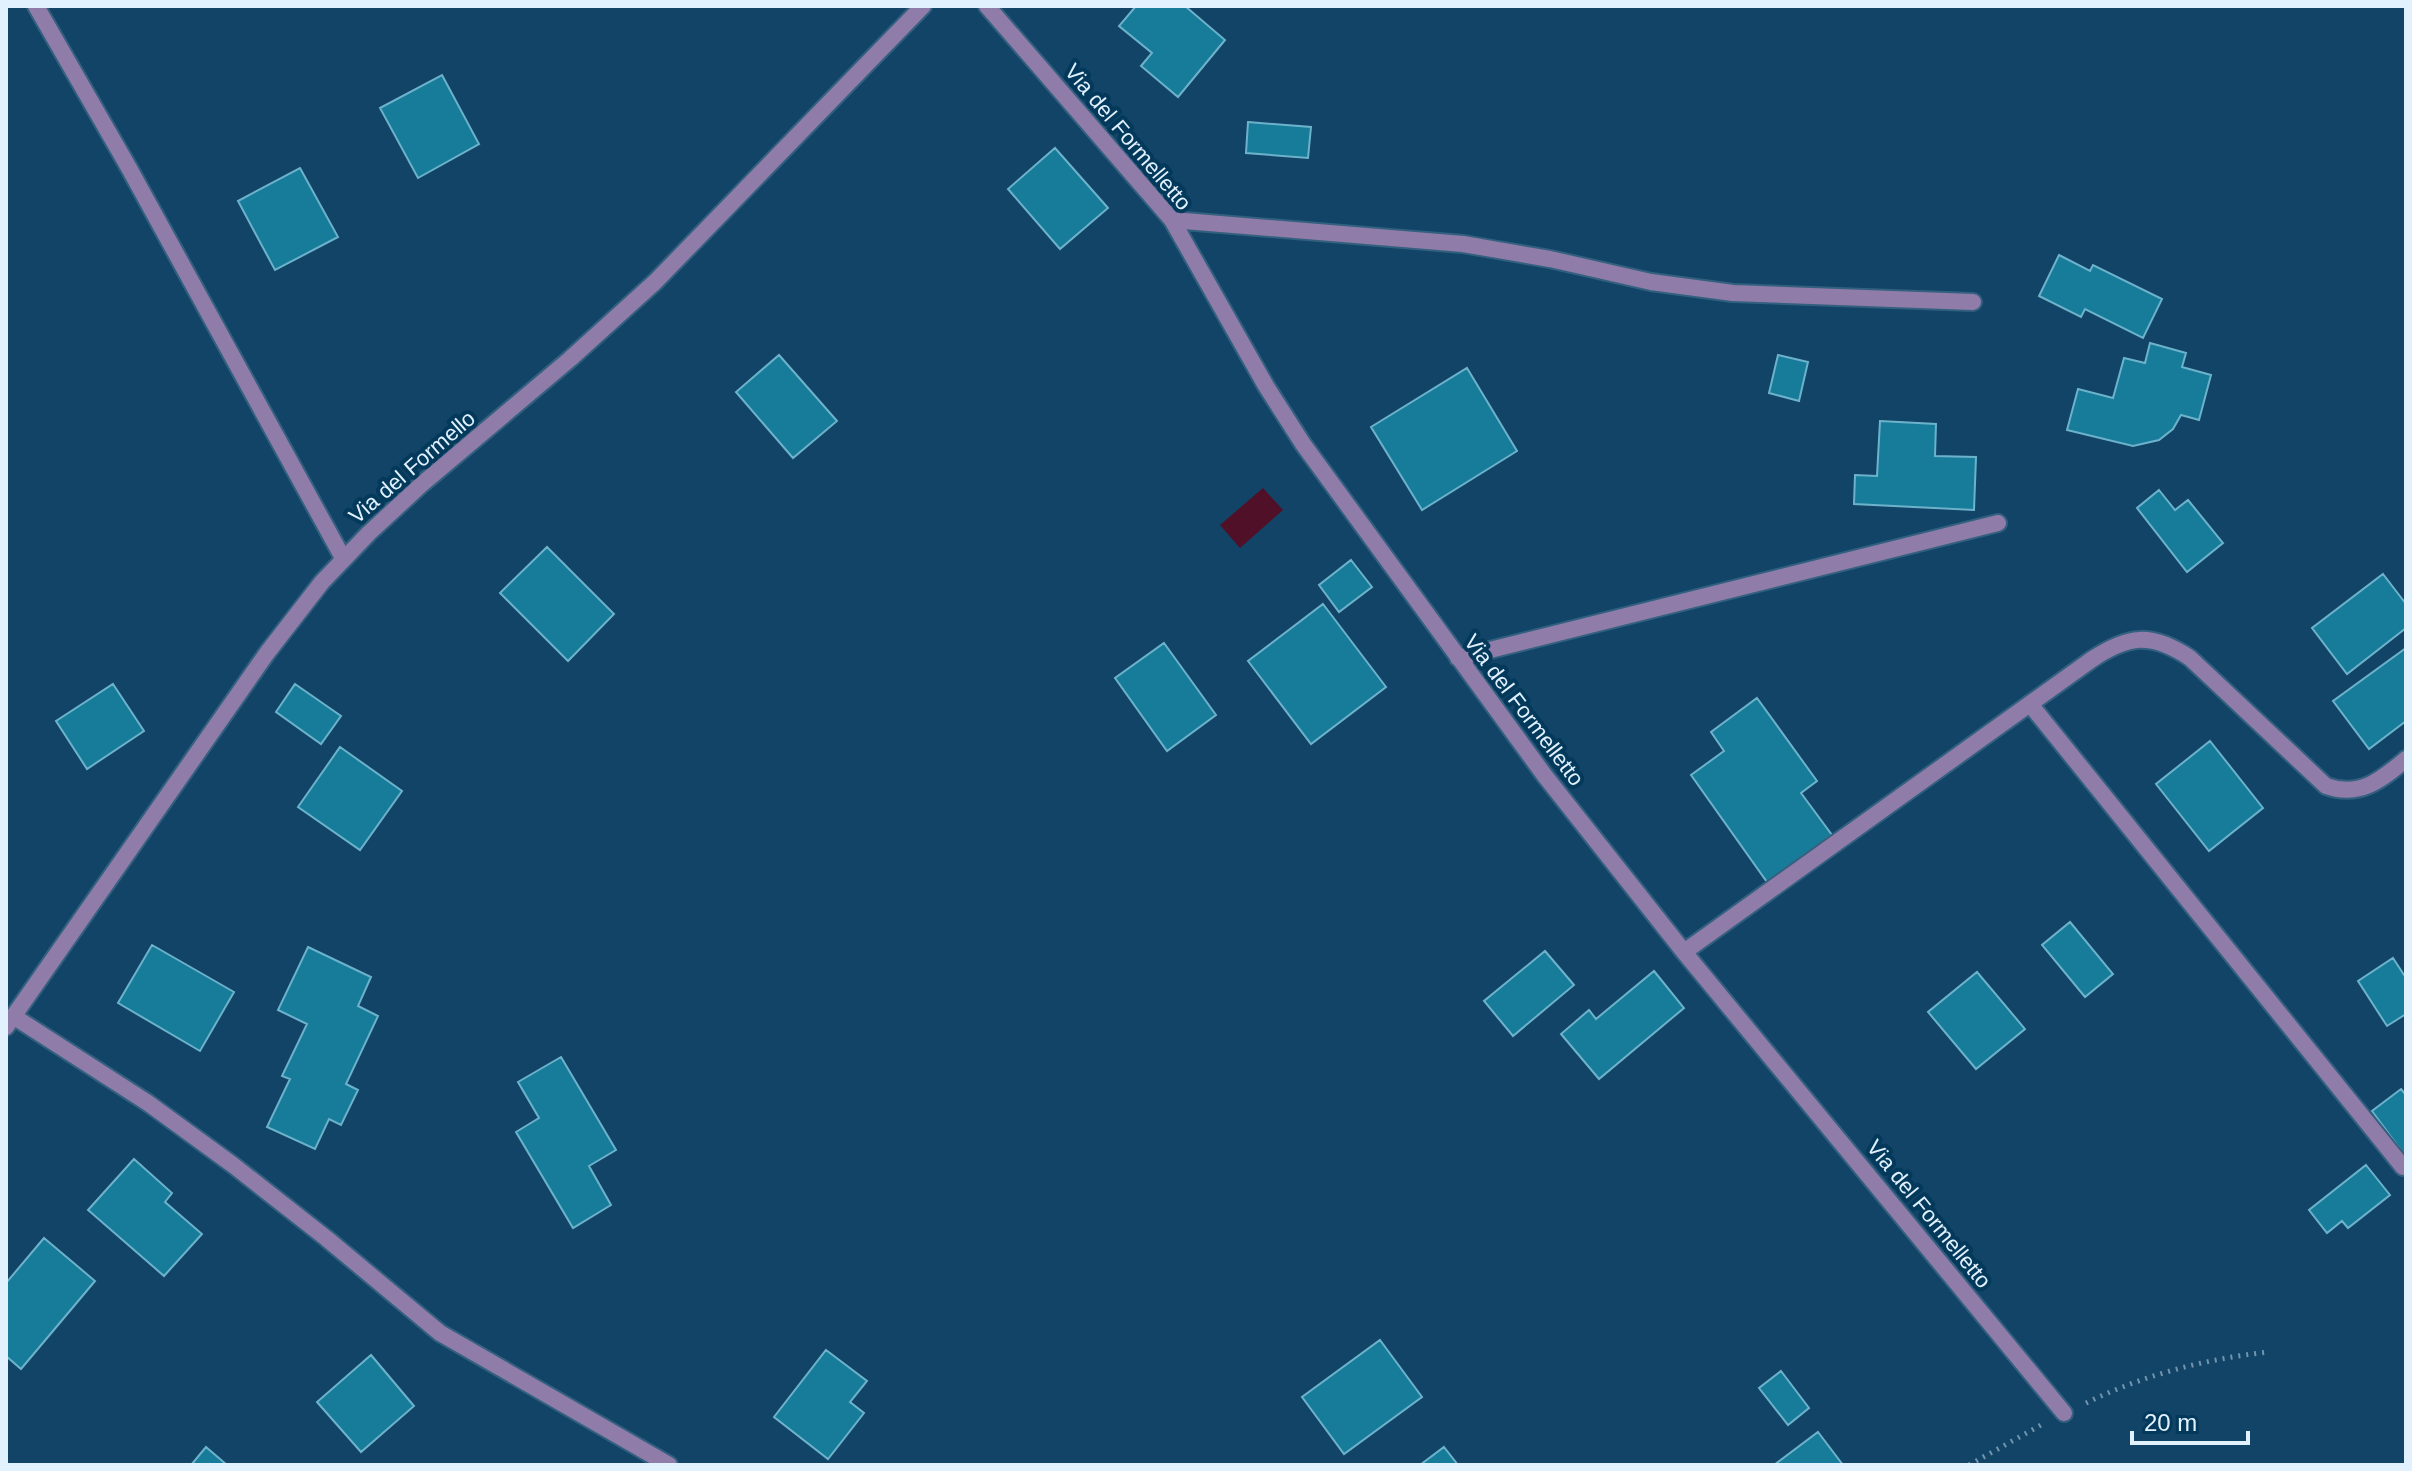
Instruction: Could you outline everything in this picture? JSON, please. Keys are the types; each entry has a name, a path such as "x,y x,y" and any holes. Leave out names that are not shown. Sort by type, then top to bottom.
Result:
{"street":[{"path":"36,6 129,168 343,558"},
{"name":"Via del Formello","path":"9,1021 267,653 343,558 422,484 570,359 655,282 923,6"},
{"name":"Via del Formelletto","path":"987,6 1172,220 1290,424 1545,776 1684,952 2064,1413"},
{"path":"1172,220 1463,244 1550,259 1651,282 1733,293 1973,302"},
{"path":"1458,658 1998,523"},
{"path":"1684,952 2114,646 2151,639 2180,651 2201,667 2326,786 2361,790 2385,777 2406,759"},
{"path":"2030,704 2403,1167"},
{"path":"9,1021 148,1103 243,1172 440,1333 669,1465"}],"path":[{"path":"1969,1465 2123,1385 2224,1357 2269,1352"}],"shaded area":[{"path":"1263,488 1283,510 1240,548 1220,525"}],"building":[{"path":"1136,6 1185,6 1225,40 1178,97 1141,66 1152,53 1119,26"},
{"path":"442,75 479,144 418,178 380,108"},
{"path":"1248,122 1311,127 1308,158 1246,153"},
{"path":"1055,148 1108,208 1060,249 1008,189"},
{"path":"300,168 338,237 275,270 238,201"},
{"path":"2059,255 2090,271 2093,265 2162,299 2143,338 2085,309 2081,317 2039,296"},
{"path":"2150,343 2186,353 2182,367 2211,375 2199,420 2181,415 2173,429 2159,440 2133,446 2067,430 2078,389 2113,398 2124,358 2145,363"},
{"path":"779,355 837,421 793,458 736,392"},
{"path":"1778,355 1808,362 1799,401 1769,393"},
{"path":"1467,368 1517,451 1422,510 1371,427"},
{"path":"1880,421 1936,424 1935,456 1976,457 1974,510 1854,504 1855,475 1877,476"},
{"path":"2159,490 2175,510 2188,500 2223,543 2187,572 2137,508"},
{"path":"547,547 614,614 568,661 500,593"},
{"path":"1351,560 1372,587 1339,612 1319,585"},
{"path":"2383,574 2406,604 2406,628 2347,674 2312,628"},
{"path":"1323,604 1386,687 1311,744 1248,661"},
{"path":"1164,643 1216,715 1167,751 1115,678"},
{"path":"2406,648 2406,721 2369,749 2333,701"},
{"path":"113,684 144,731 87,769 56,721"},
{"path":"295,684 341,716 321,744 276,712"},
{"path":"1757,698 1817,781 1801,793 1832,835 1767,882 1691,775 1724,751 1711,732"},
{"path":"2210,741 2263,808 2209,851 2156,784"},
{"path":"340,747 402,791 360,850 298,807"},
{"path":"2070,922 2113,974 2085,997 2042,945"},
{"path":"152,945 234,992 200,1051 118,1003"},
{"path":"308,947 371,977 358,1006 378,1016 346,1084 358,1090 341,1125 329,1119 315,1149 267,1127 290,1079 282,1076 307,1024 278,1010"},
{"path":"1545,951 1574,985 1513,1036 1484,1001"},
{"path":"2393,958 2406,978 2406,1014 2387,1026 2358,981"},
{"path":"1654,971 1684,1008 1599,1079 1561,1034 1589,1010 1596,1019"},
{"path":"1977,972 2025,1029 1976,1069 1928,1012"},
{"path":"561,1057 616,1150 589,1166 611,1205 573,1228 516,1132 539,1118 518,1082"},
{"path":"2401,1089 2406,1095 2406,1157 2372,1111"},
{"path":"134,1159 172,1193 165,1202 202,1234 164,1276 88,1210"},
{"path":"2366,1165 2390,1195 2348,1228 2342,1221 2327,1233 2309,1210"},
{"path":"44,1238 95,1281 21,1369 6,1356 6,1283"},
{"path":"1380,1340 1422,1397 1344,1454 1302,1397"},
{"path":"826,1350 867,1381 850,1402 864,1413 828,1459 774,1417"},
{"path":"371,1355 414,1406 361,1452 317,1402"},
{"path":"1781,1371 1809,1408 1788,1425 1759,1388"},
{"path":"1818,1432 1843,1465 1774,1465"},
{"path":"206,1447 227,1465 191,1465"},
{"path":"1444,1447 1458,1465 1420,1465"}]}
